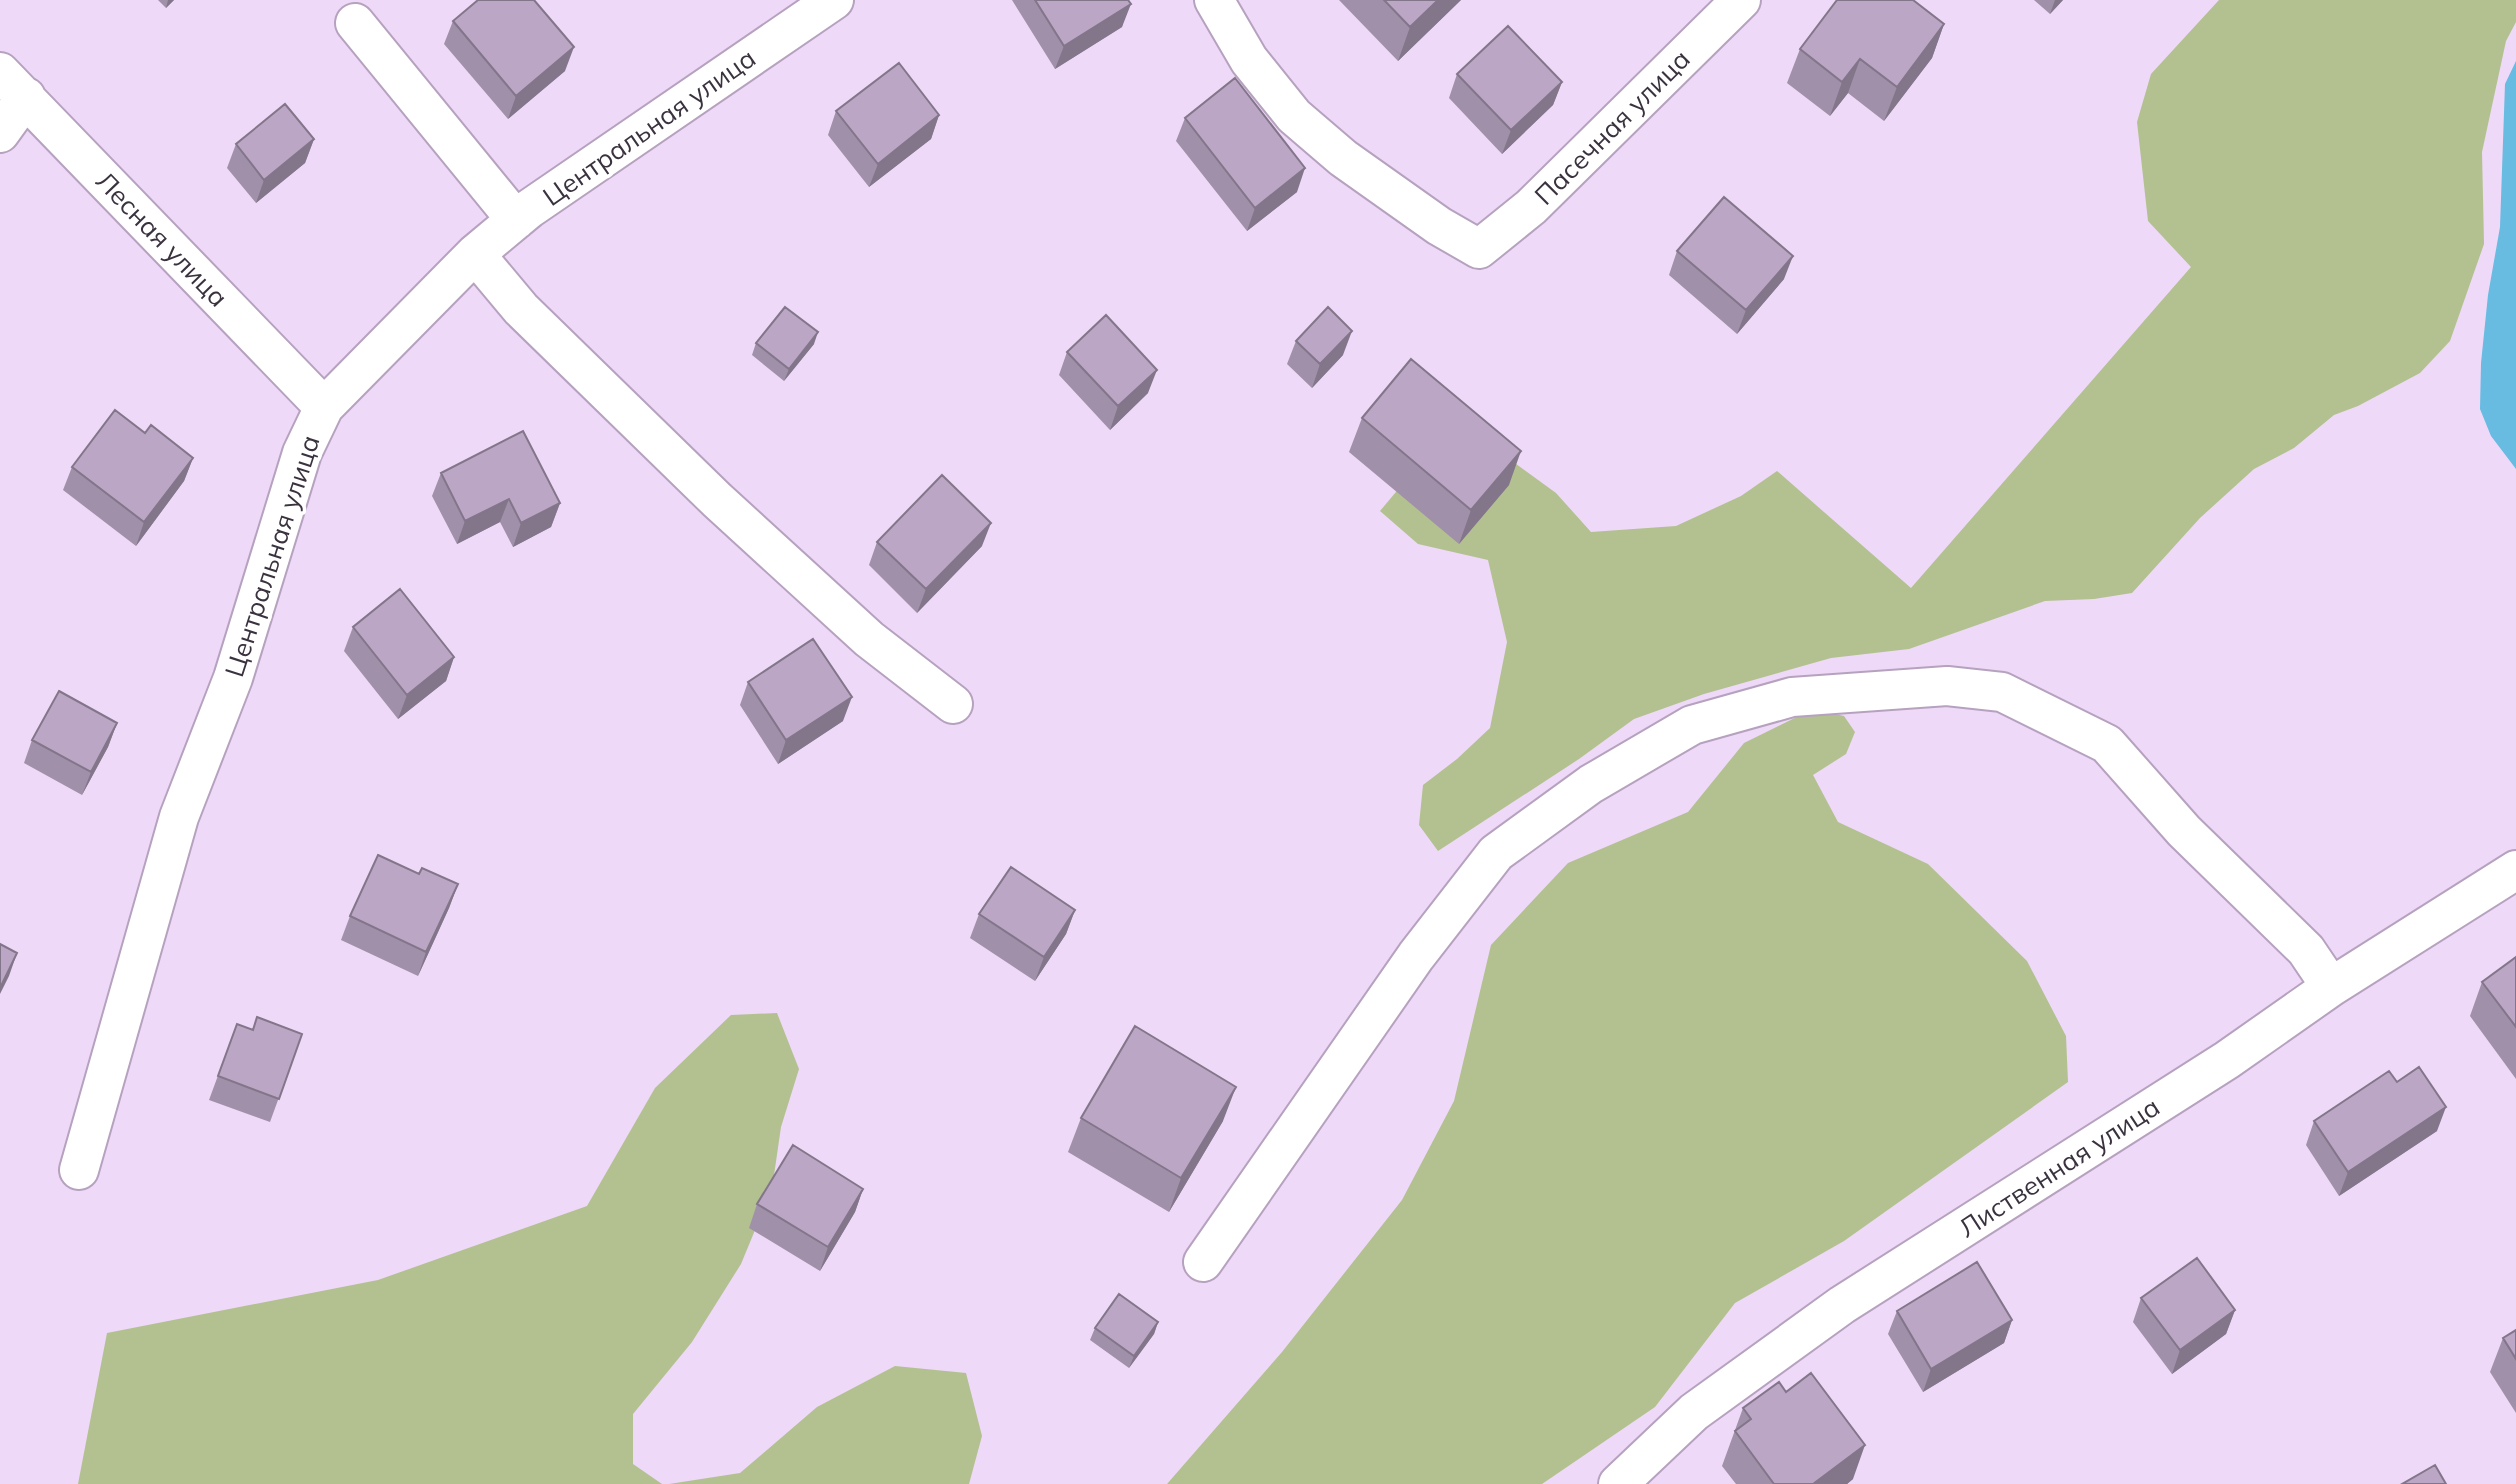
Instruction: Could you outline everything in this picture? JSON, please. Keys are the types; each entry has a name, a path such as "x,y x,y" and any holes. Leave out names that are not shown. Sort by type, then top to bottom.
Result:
{"street":[{"name":"Центральная улица","path":"79,1170 179,817 233,678 302,453 324,407 475,254 516,220 834,0"},
{"name":"Пасечная улица","path":"1214,0 1249,60 1294,116 1343,158 1439,226 1479,249 1531,207 1741,0"},
{"path":"355,23 516,220"},
{"path":"0,133 13,85"},
{"name":"Лесная улица","path":"13,85 324,407"},
{"path":"475,254 521,309 717,500 869,639 953,704"},
{"path":"1203,1262 1416,957 1496,853 1591,784 1692,725 1792,698 1947,686 2002,692 2107,744 2184,831 2306,950 2331,987"},
{"name":"Лиственная улица","path":"1618,1484 1694,1412 1842,1305 2215,1068 2331,987 2516,870"}],"green space":[{"path":"2219,0 2516,0 2516,22 2506,41 2482,152 2484,244 2450,341 2420,373 2358,406 2334,415 2294,448 2254,469 2200,518 2132,593 2094,599 2045,601 1909,649 1831,658 1704,694 1634,719 1579,759 1438,851 1419,825 1423,785 1457,759 1490,728 1507,642 1488,560 1418,544 1380,511 1406,480 1508,458 1556,493 1591,532 1676,526 1741,496 1777,471 1911,588 2191,267 2148,221 2137,122 2151,74"},
{"path":"1813,709 1844,716 1855,732 1846,754 1813,775 1838,822 1928,864 2027,961 2066,1036 2068,1082 1844,1241 1735,1303 1655,1407 1542,1484 1167,1484 1282,1352 1402,1200 1454,1101 1491,945 1568,863 1688,812 1744,743"},
{"path":"777,1013 799,1069 781,1127 772,1189 741,1264 692,1342 633,1414 633,1464 662,1484 78,1484 107,1333 378,1280 587,1206 655,1088 731,1015"},
{"path":"895,1366 966,1373 982,1436 969,1484 669,1484 740,1473 817,1407"}],"water":[{"path":"2516,61 2516,469 2491,436 2480,409 2481,363 2488,295 2500,227 2505,84"}],"building":[{"path":"478,0 534,0 574,47 516,96 453,21"},
{"path":"1035,0 1128,0 1131,4 1064,46"},
{"path":"1384,0 1438,0 1410,27"},
{"path":"1837,0 1913,0 1944,24 1897,87 1860,59 1842,82 1800,49"},
{"path":"1508,26 1562,82 1511,130 1457,74"},
{"path":"899,63 939,115 878,164 836,111"},
{"path":"1235,78 1305,168 1255,208 1185,118"},
{"path":"285,104 314,139 264,180 236,144"},
{"path":"1724,197 1793,256 1746,310 1677,251"},
{"path":"785,307 818,332 789,369 756,343"},
{"path":"1328,307 1352,331 1320,364 1296,341"},
{"path":"1106,315 1157,370 1118,406 1067,352"},
{"path":"1411,359 1521,451 1471,510 1362,418"},
{"path":"115,410 145,433 151,425 193,458 144,522 72,467"},
{"path":"523,431 560,503 521,523 509,499 465,521 441,473"},
{"path":"942,475 991,523 926,589 877,542"},
{"path":"400,589 454,657 407,695 353,627"},
{"path":"813,639 852,697 786,740 748,682"},
{"path":"59,691 117,723 91,772 32,740"},
{"path":"378,855 419,874 422,868 458,884 426,952 350,916"},
{"path":"1011,867 1075,910 1044,957 979,914"},
{"path":"0,944 17,953 0,988"},
{"path":"2516,957 2516,1027 2482,982"},
{"path":"257,1017 302,1034 279,1099 218,1076 237,1024 253,1030"},
{"path":"1135,1026 1236,1087 1181,1178 1081,1118"},
{"path":"2419,1067 2446,1107 2348,1172 2314,1121 2389,1071 2397,1082"},
{"path":"793,1145 863,1189 828,1247 757,1204"},
{"path":"2197,1258 2235,1310 2180,1350 2141,1298"},
{"path":"1977,1262 2012,1320 1931,1369 1897,1311"},
{"path":"1119,1294 1158,1322 1134,1356 1095,1328"},
{"path":"2516,1330 2516,1359 2503,1338"},
{"path":"1811,1373 1865,1445 1813,1484 1774,1484 1735,1431 1751,1419 1743,1408 1779,1382 1786,1392"},
{"path":"2435,1465 2446,1484 2402,1484"}]}
